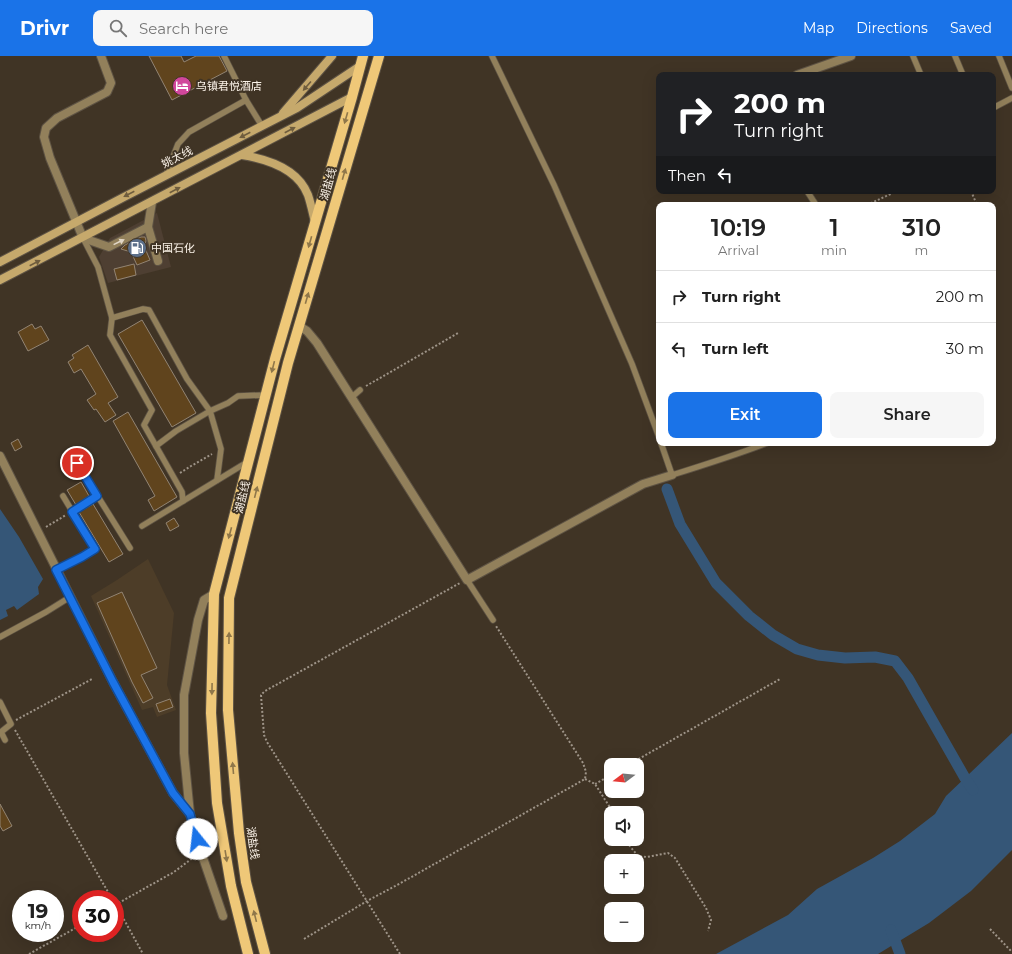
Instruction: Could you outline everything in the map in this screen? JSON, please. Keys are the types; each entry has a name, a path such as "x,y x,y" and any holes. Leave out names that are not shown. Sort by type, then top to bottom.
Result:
{"main road":[{"path":"280,117 332,56"},
{"name":"湖盐线","path":"248,954 231,886 217,803 211,713 214,594 275,359 363,56"},
{"path":"360,66 378,56"},
{"name":"湖盐线","path":"265,954 246,882 236,807 228,710 230,598 288,363 378,56"},
{"name":"姚太线","path":"0,262 297,108 360,66"},
{"path":"0,280 352,97 371,82"},
{"path":"242,155 256,157 273,163 290,172 301,182 308,195 315,224"}],"street":[{"path":"101,56 111,83 107,92 57,118 46,128 44,137 50,158 83,238 109,247 148,228"},
{"path":"806,72 851,56"},
{"path":"152,202 148,228 158,261"},
{"path":"299,326 307,331 317,343 467,580 643,484 672,475"},
{"path":"0,456 113,682 173,793 190,814"},
{"path":"214,594 204,600 198,620 184,695 184,753 190,814 201,852 223,916"}],"lane":[{"path":"224,56 246,100 262,126"},
{"path":"492,56 554,185 632,364 656,429"},
{"path":"913,56 920,72"},
{"path":"955,56 962,72"},
{"path":"999,56 1012,88"},
{"path":"996,106 1012,98"},
{"path":"166,175 178,144 189,132 246,100"},
{"path":"83,238 98,267 112,318 110,336 152,410 144,425 182,492 183,501"},
{"path":"112,318 143,309 149,310 187,379 210,411 221,450 217,480"},
{"path":"352,397 360,390"},
{"path":"156,446 176,431 238,396 266,395"},
{"path":"662,446 672,475 722,460 759,446"},
{"path":"142,526 249,461"},
{"path":"77,463 130,548"},
{"path":"56,570 95,549 63,496"},
{"path":"72,512 97,496"},
{"path":"467,580 492,620"},
{"path":"0,637 70,597"},
{"path":"0,702 11,724 1,732 5,740"}],"path":[{"path":"873,202 891,194"},
{"path":"360,390 458,333"},
{"path":"174,477 221,450"},
{"path":"37,532 72,512"},
{"path":"400,954 267,742 264,735 261,695 272,687 467,580"},
{"path":"492,620 583,762 586,772 585,779"},
{"path":"92,679 11,724 107,890"},
{"path":"640,758 780,679"},
{"path":"304,938 585,779"},
{"path":"585,779 595,784 609,806"},
{"path":"595,784 604,779"},
{"path":"630,846 638,856 647,858 668,853 675,858 706,908 711,920 708,931"},
{"path":"124,900 174,872 201,852"},
{"path":"124,921 143,954"},
{"path":"29,954 72,929"},
{"path":"990,929 1012,952"}],"shaded area":[{"path":"157,213 171,267 108,283 99,257 110,238"},
{"path":"148,559 174,613 167,685 176,710 157,717 153,707 142,710 91,596"}],"water":[{"path":"0,509 19,537 43,579 38,587 39,594 17,610 14,606 6,610 8,616 0,620"},
{"path":"1012,733 1012,850 971,891 929,923 878,954 716,954 788,915 817,889 900,841 935,814 946,796"}],"building":[{"name":"乌镇君悦酒店","path":"149,56 181,56 184,62 196,56 219,56 227,71 172,100"},
{"path":"141,237 145,237 146,241 144,246 150,260 137,265 131,252 121,249 125,245"},
{"path":"134,264 136,275 117,280 114,269"},
{"path":"142,320 196,413 172,427 118,334"},
{"path":"32,324 35,329 41,326 49,340 28,351 18,332"},
{"path":"88,345 118,397 108,403 116,415 105,422 96,409 94,410 87,400 96,394 81,369 74,373 68,362 74,358 72,355"},
{"path":"128,412 177,497 154,511 148,500 155,496 113,421"},
{"path":"18,439 22,447 15,451 11,443"},
{"path":"81,482 89,496 76,505 67,490"},
{"path":"93,504 123,554 109,562 79,512"},
{"path":"174,518 179,526 170,531 166,523"},
{"path":"122,592 157,668 141,675 153,698 143,703 132,682 97,603"},
{"path":"170,699 173,707 159,712 156,704"},
{"path":"0,804 12,826 3,831 0,826"}],"waterway":[{"path":"667,489 680,524 716,583 749,616 773,635 797,649 818,655 845,658 875,657 895,661 908,678 973,790"},
{"path":"891,930 900,954"}],"place":[{"name":"乌镇君悦酒店","path":"182,86"},
{"name":"中国石化","path":"137,248"}],"route":[{"path":"77,463 97,496 72,512 95,549 56,570 113,682 173,793 190,814 197,839"}]}
